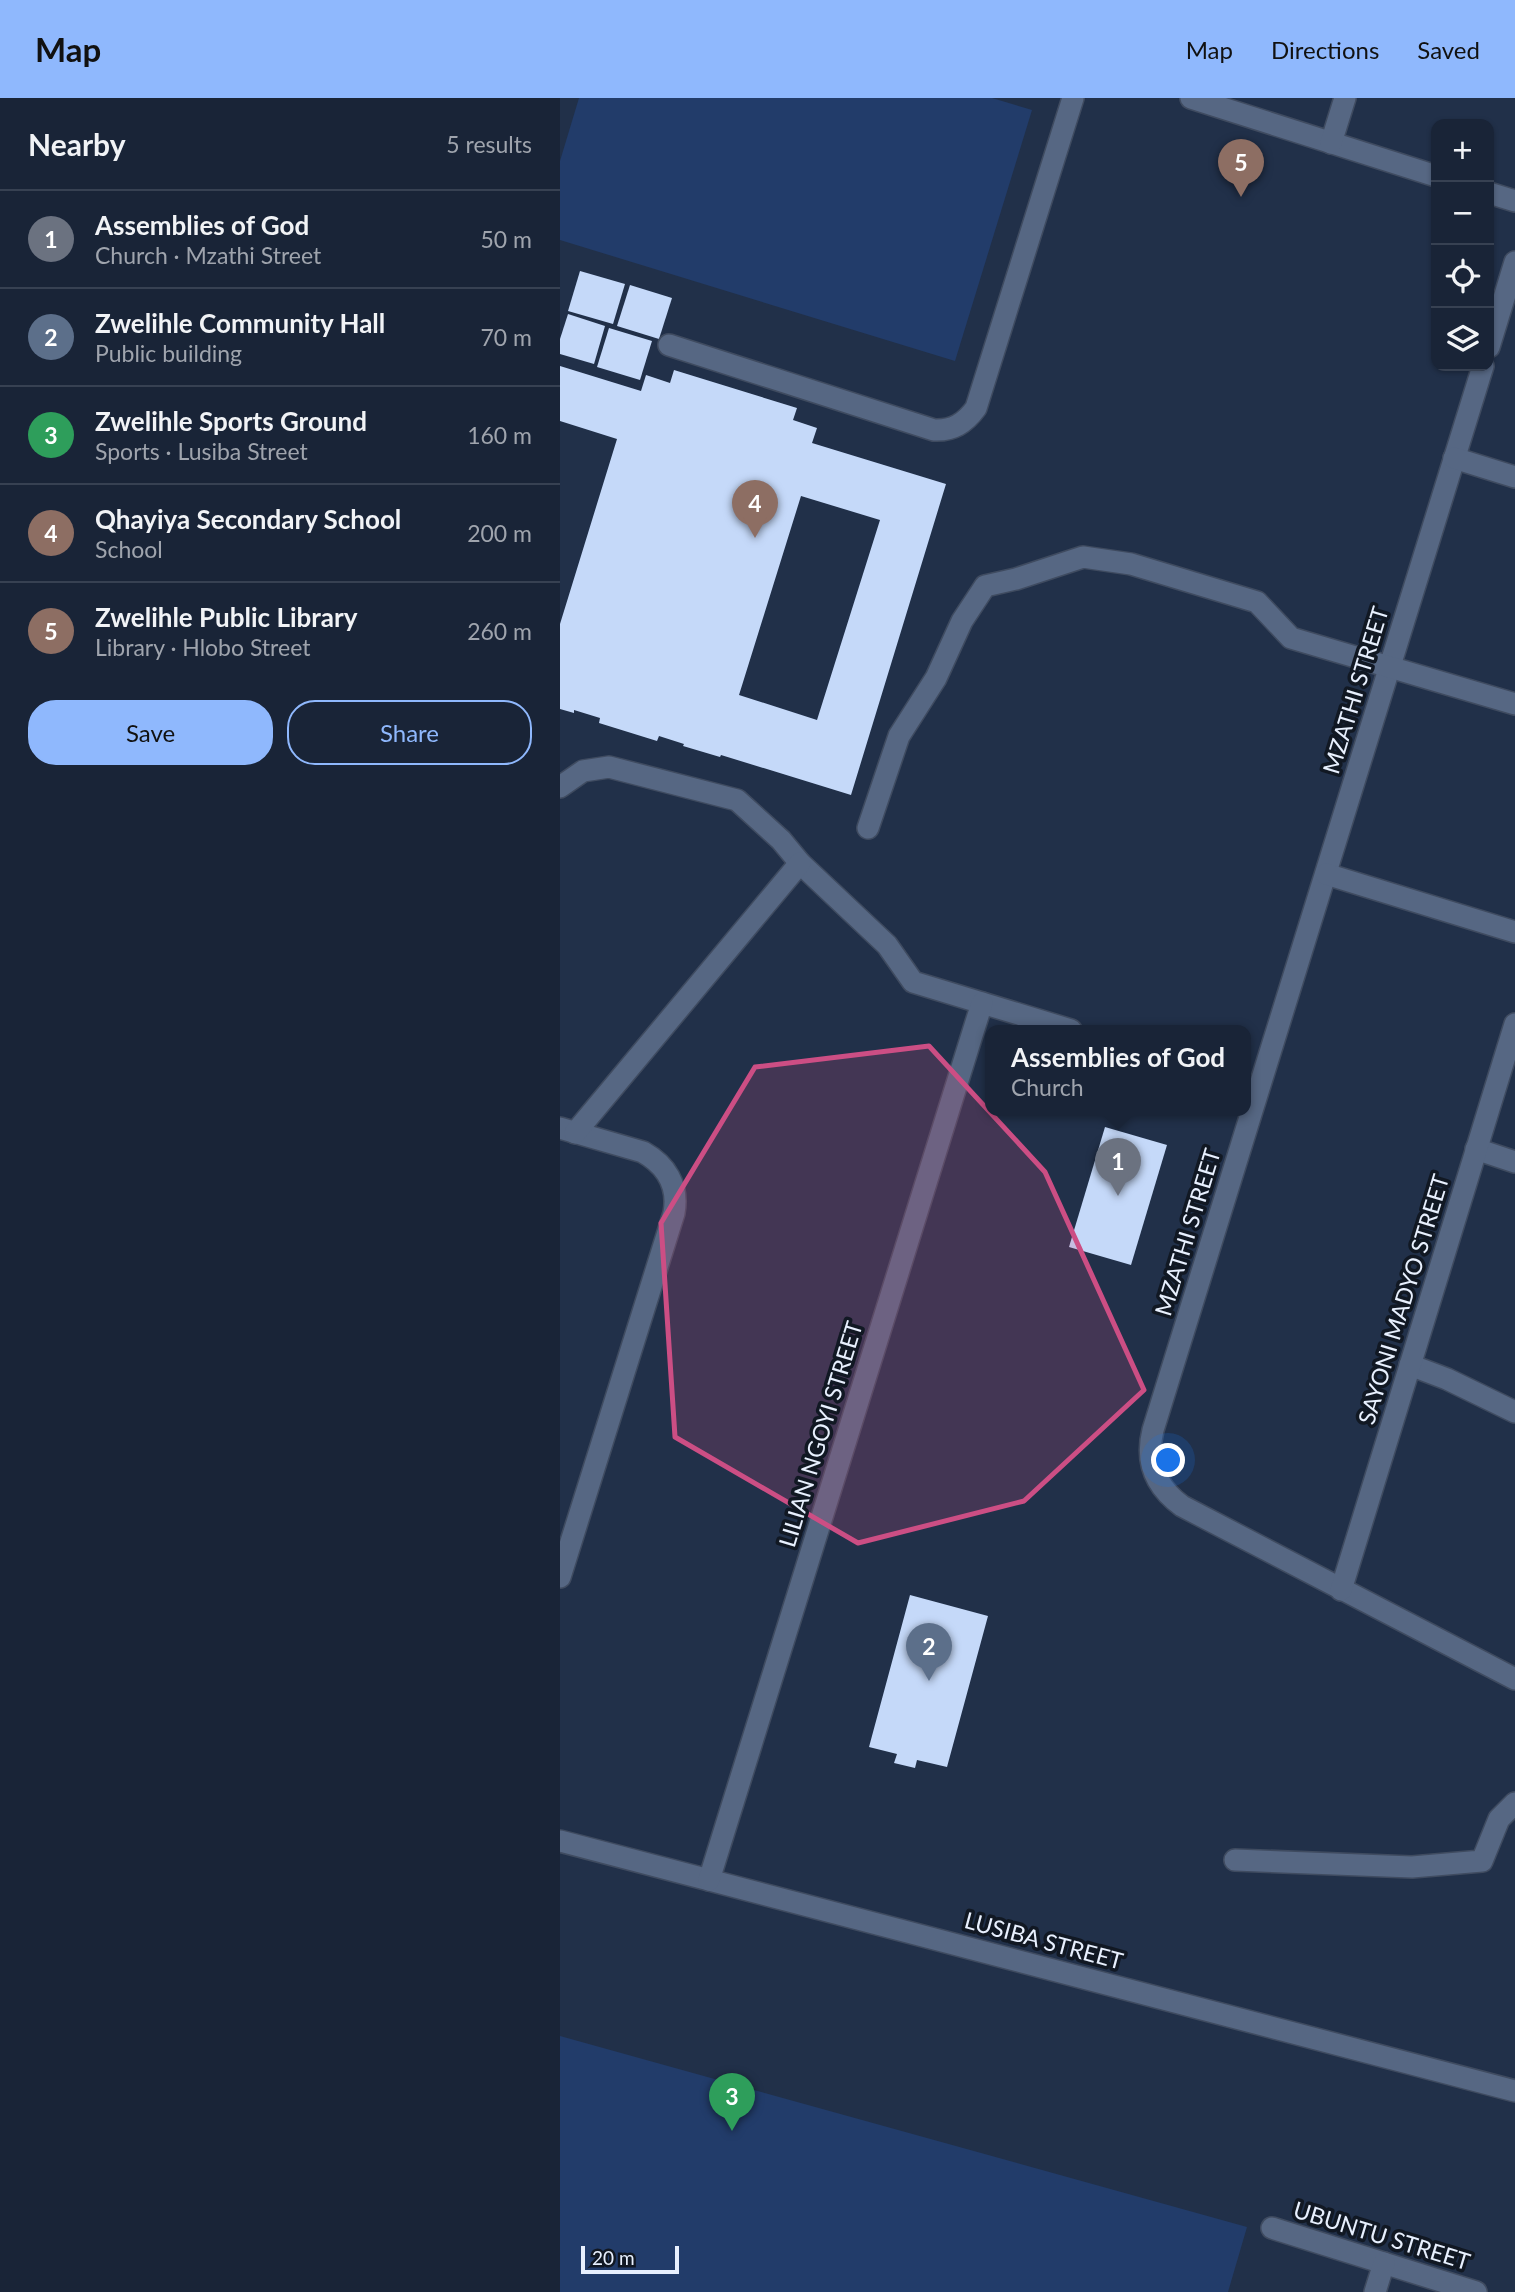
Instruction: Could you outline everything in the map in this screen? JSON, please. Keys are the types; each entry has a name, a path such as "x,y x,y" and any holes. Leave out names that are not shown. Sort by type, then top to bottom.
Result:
{"street":[{"path":"669,345 934,430 958,426 976,408 1073,98"},
{"path":"1191,98 1431,174"},
{"path":"1331,142 1345,98"},
{"path":"1494,195 1515,201"},
{"path":"1494,331 1515,262"},
{"name":"MZATHI STREET","path":"1253,1085 1326,874 1481,371"},
{"path":"1454,458 1515,477"},
{"path":"868,828 899,736 936,678 962,621 985,586 1083,557 1131,564 1256,602 1292,638 1515,704"},
{"path":"560,787 583,771 609,767 737,800 887,945 913,982 1054,1025"},
{"path":"560,1577 675,1205 671,1180 654,1158 643,1152 568,1130 800,863"},
{"path":"1326,874 1515,932"},
{"name":"LILIAN NGOYI STREET","path":"709,1880 982,1003"},
{"name":"SAYONI MADYO STREET","path":"1340,1590 1515,1024"},
{"name":"MZATHI STREET","path":"1244,1116 1153,1430 1150,1456 1159,1484 1169,1497 1182,1506 1515,1679"},
{"path":"1476,1149 1515,1161"},
{"path":"1410,1365 1447,1379 1515,1412"},
{"path":"1235,1860 1412,1867 1482,1861 1499,1819 1515,1803"},
{"name":"LUSIBA STREET","path":"560,1841 1515,2091"},
{"name":"UBUNTU STREET","path":"1272,2228 1476,2292"},
{"path":"1375,2292 1384,2263"}],"highlighted area":[{"path":"929,1046 1045,1172 1144,1390 1024,1501 858,1543 675,1437 661,1223 755,1067"}],"shaded area":[{"path":"579,98 992,98 1032,110 955,361 560,240 560,161"},
{"path":"560,2036 1247,2227 1228,2292 560,2292"}],"building":[{"path":"580,271 625,284 613,324 568,311"},
{"path":"630,285 672,298 659,339 617,326"},
{"path":"568,314 605,326 594,364 560,354 560,339"},
{"path":"609,328 652,341 640,380 597,367"},
{"path":"560,366 641,391 646,375 670,383 674,370 797,408 793,420 817,428 812,443 946,484 851,795 683,746 684,744 659,736 657,741 599,723 600,718 560,709 560,624 617,439 560,421","holes":["801,496 880,520 817,720 739,695"]},
{"path":"1105,1127 1167,1145 1131,1265 1069,1247"},
{"path":"910,1595 988,1616 947,1767 917,1760 915,1768 894,1763 897,1754 869,1747"}],"place":[{"name":"Zwelihle Public Library","path":"1241,197"},
{"name":"Qhayiya Secondary School","path":"755,538"},
{"name":"Assemblies of God","path":"1118,1196"},
{"name":"Zwelihle Community Hall","path":"929,1681"},
{"name":"Zwelihle Sports Ground","path":"732,2131"}]}
